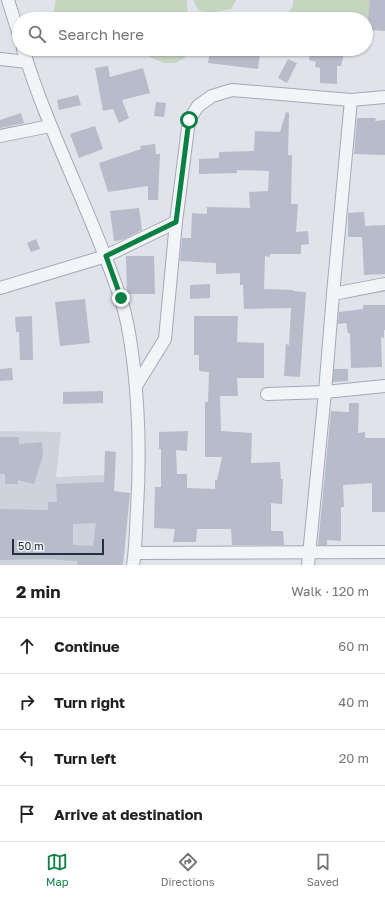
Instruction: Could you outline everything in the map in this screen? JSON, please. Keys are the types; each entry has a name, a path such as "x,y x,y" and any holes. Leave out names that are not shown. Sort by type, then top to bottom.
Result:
{"street":[{"path":"8,0 12,13"},
{"path":"25,56 50,126 106,256 121,298 130,337 136,386 139,433 139,478 134,559 309,552 385,552"},
{"path":"0,59 27,62"},
{"path":"136,386 165,338 176,222 189,120 198,106 212,96 232,90 351,100 385,98"},
{"path":"308,565 351,100"},
{"path":"0,136 50,126"},
{"path":"0,288 106,256 176,222"},
{"path":"333,294 385,284"},
{"path":"267,394 325,392 385,386"}],"shaded area":[{"path":"0,431 61,432 56,477 105,475 102,565 0,565"}],"green space":[{"path":"56,0 187,0 188,12 53,12"},
{"path":"193,0 236,0 231,9 214,12 198,10"},
{"path":"293,0 380,0 378,22 373,31 373,12 289,12 293,6"},
{"path":"148,56 185,56 185,58 175,63 164,63"}],"building":[{"path":"370,0 385,0 385,31 373,30 373,12 369,12"},
{"path":"209,56 260,56 258,69 208,63"},
{"path":"310,56 343,56 341,66 337,66 337,84 320,83 320,68 315,67 316,62 309,60"},
{"path":"288,59 297,63 287,83 278,78"},
{"path":"108,66 110,77 143,68 150,93 122,100 129,118 119,123 113,109 103,111 95,68"},
{"path":"78,95 81,105 59,110 57,100"},
{"path":"156,102 166,103 164,117 154,116"},
{"path":"286,112 289,113 288,155 292,155 291,204 298,204 296,232 308,231 309,244 301,245 301,254 270,254 270,257 265,256 264,289 306,292 300,377 284,376 286,344 289,345 291,308 244,309 243,285 240,285 240,273 216,274 216,263 180,261 182,238 191,238 192,213 207,214 207,207 250,208 249,192 268,191 269,171 237,170 237,173 199,174 199,159 219,158 219,152 254,151 255,131 280,132"},
{"path":"21,113 24,123 0,128 0,120"},
{"path":"357,118 376,118 375,121 385,120 385,155 354,154"},
{"path":"95,126 103,149 79,158 70,134"},
{"path":"155,144 156,154 160,154 158,200 148,200 148,186 108,192 99,163 141,149 140,146"},
{"path":"139,208 142,230 122,240 114,241 110,211"},
{"path":"364,212 365,226 385,225 385,274 364,275 362,237 348,237 348,213"},
{"path":"36,239 40,249 31,252 27,243"},
{"path":"126,256 154,256 155,294 127,294"},
{"path":"210,284 210,298 190,299 190,285"},
{"path":"85,299 90,343 60,346 55,302"},
{"path":"363,305 385,305 384,338 381,337 382,367 351,368 350,333 348,333 346,323 338,324 339,312 363,309"},
{"path":"32,316 33,360 20,360 19,332 16,332 15,317"},
{"path":"194,316 238,316 237,342 264,343 264,378 237,378 238,396 220,396 221,431 252,433 251,463 280,462 281,479 283,479 282,504 271,503 271,531 283,531 284,545 232,545 231,529 197,529 196,542 173,542 175,529 154,528 155,487 161,487 161,449 159,449 159,432 188,431 187,451 176,450 177,474 187,474 187,488 215,489 215,480 217,480 222,457 205,457 205,402 208,402 209,372 199,371 199,355 194,355"},
{"path":"12,368 13,380 0,381 0,369"},
{"path":"334,369 348,369 348,381 333,382"},
{"path":"103,391 103,403 63,404 63,392"},
{"path":"349,403 359,403 358,433 365,432 365,438 385,438 385,512 372,512 372,483 343,485 344,507 341,507 341,541 327,540 327,545 318,545 331,411 349,412"},
{"path":"0,437 19,437 19,444 42,442 43,455 34,484 18,480 18,484 5,484 5,474 0,474"},
{"path":"105,451 116,452 114,491 130,493 123,565 77,565 77,561 48,559 0,560 0,509 48,510 48,502 57,502 56,484 104,482","holes":["96,523 93,546 73,545 73,524"]}],"route":[{"path":"121,298 106,256 176,222 189,120"}]}
